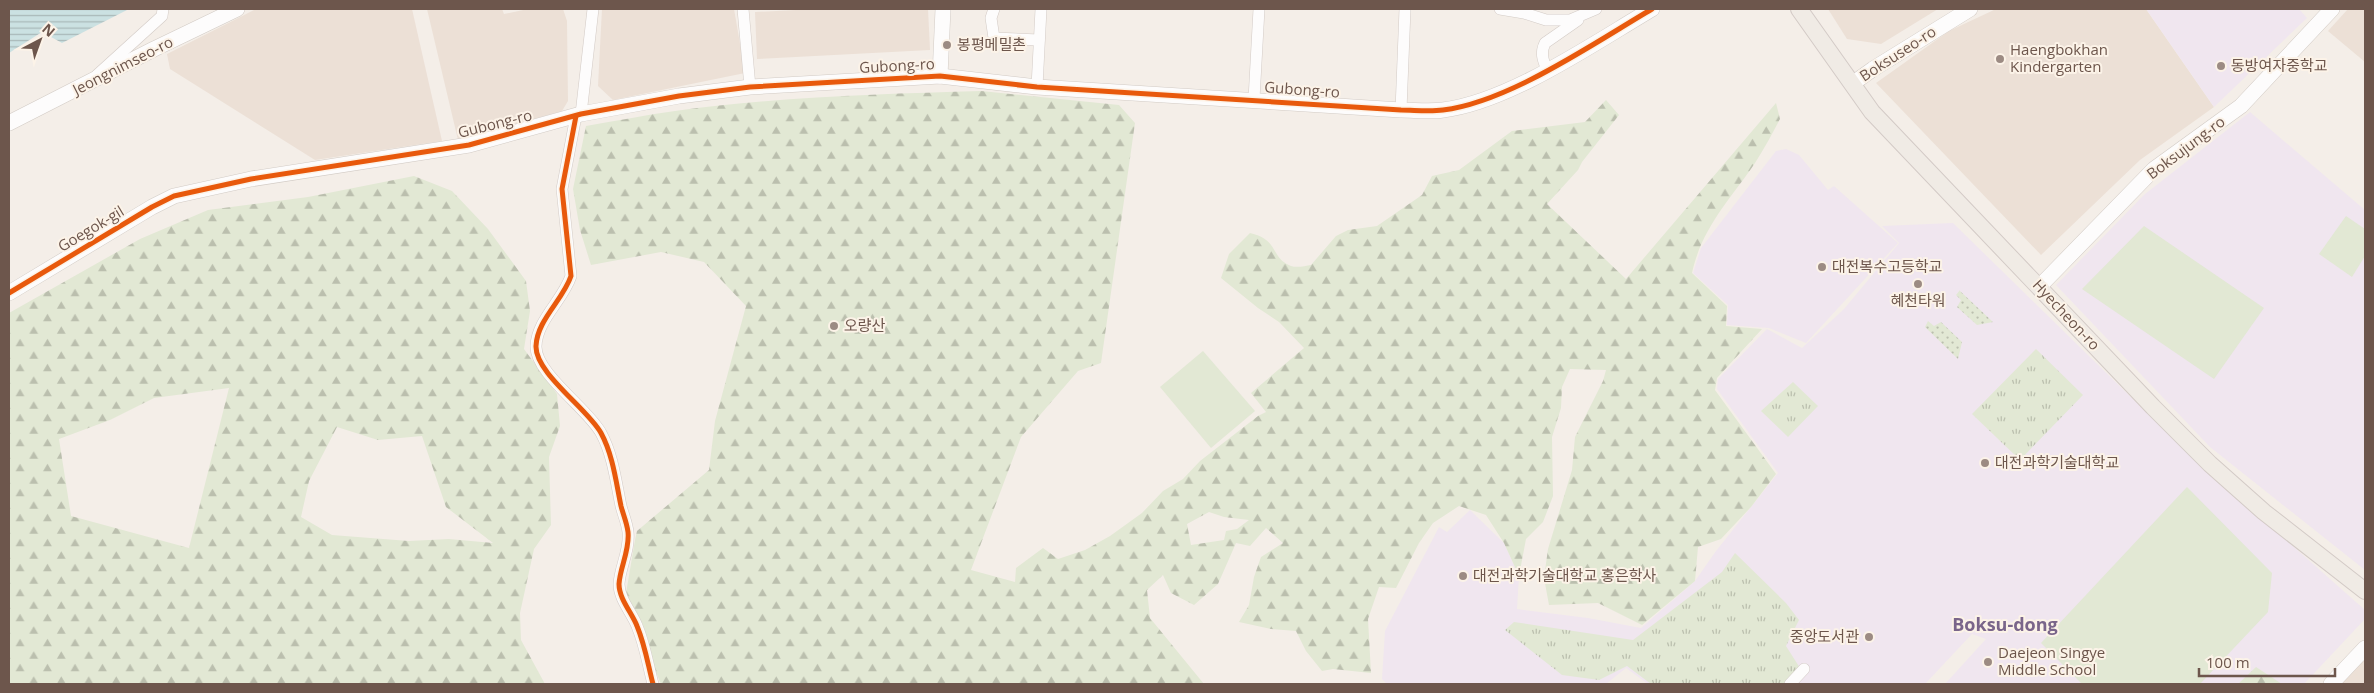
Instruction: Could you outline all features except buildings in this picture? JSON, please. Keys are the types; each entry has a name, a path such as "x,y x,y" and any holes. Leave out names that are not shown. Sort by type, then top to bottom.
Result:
{"main road":[{"name":"Hyecheon-ro","path":"1799,9 1872,112 2153,407 2210,464 2264,512 2365,591"}],"street":[{"path":"93,80 100,71 162,16 163,9"},
{"name":"Jeongnimseo-ro","path":"9,123 237,9"},
{"path":"593,9 578,115 562,190 571,276 567,288 547,317 539,333 536,348 539,360 546,370 591,418 601,433 608,450 628,532 619,585 640,634 653,684"},
{"path":"743,9 750,87"},
{"path":"940,76 943,9"},
{"path":"994,9 991,18 994,38 1039,40"},
{"path":"1037,87 1040,9"},
{"name":"Gubong-ro","path":"1254,99 1259,9"},
{"path":"1400,110 1405,9"},
{"path":"1500,9 1524,13 1546,20 1570,20 1584,16"},
{"path":"1547,70 1542,59 1542,49 1545,43 1596,9"},
{"name":"Gubong-ro","path":"188,192 251,178 469,145 578,115 679,96 750,87 940,76 1037,87 1254,99 1400,110 1443,110 1475,102 1506,90 1547,70 1652,9"},
{"name":"Boksuseo-ro","path":"1852,84 1970,9"},
{"name":"Boksujung-ro","path":"2039,287 2154,169 2241,106 2332,9"},
{"name":"Goegok-gil","path":"9,294 152,207 174,196 188,192"},
{"path":"2330,684 2365,648"},
{"path":"1790,684 1804,669"}],"shaded area":[{"path":"9,9 129,9 62,43 42,32 9,53"},
{"path":"256,9 412,9 442,141 315,160 170,69 167,54"},
{"path":"427,9 502,9 504,14 528,9 563,9 567,21 568,101 562,111 458,140"},
{"path":"602,9 734,9 745,73 613,100 598,86"},
{"path":"815,9 928,9 930,50 757,59 755,12"},
{"path":"1828,9 1938,9 1881,44 1847,39"},
{"path":"1996,9 2146,9 2214,107 2140,160 2041,255 1876,83 1949,31"},
{"name":"동방여자중학교","path":"2146,9 2299,9 2307,18 2214,107"},
{"path":"2348,9 2365,9 2365,62 2328,31"},
{"path":"2250,112 2365,210 2365,570 2210,447 2056,285 2145,194"},
{"path":"1786,149 1799,155 1828,190 1834,186 1898,243 1806,343 1769,328 1727,325 1728,305 1693,273 1701,248 1776,151"},
{"name":"대전과학기술대학교","path":"1953,223 2188,453 2365,610 2365,619 2304,684 1945,684 1986,639 1972,634 1925,684 1648,684 1626,668 1606,684 1387,684 1382,679 1385,631 1439,527 1447,532 1470,510 1504,543 1519,576 1517,609 1588,618 1641,628 1695,581 1716,551 1778,473 1717,389 1718,379 1767,329 1802,348 1844,309 1899,243 1882,226"},
{"path":"2365,657 2365,684 2339,684"}],"green space":[{"path":"981,91 1119,105 1135,123 1101,363 1078,371 1021,437 971,570 1015,582 1016,568 1043,548 1058,559 1085,550 1110,536 1142,513 1163,491 1183,479 1200,461 1258,416 1266,412 1251,393 1304,348 1279,322 1258,308 1221,278 1229,254 1250,233 1260,236 1271,244 1284,263 1296,267 1311,265 1336,236 1348,230 1377,226 1422,195 1432,176 1459,170 1512,131 1585,122 1606,100 1619,115 1582,162 1578,170 1547,204 1626,279 1776,103 1780,119 1755,163 1710,228 1692,273 1727,306 1726,326 1762,329 1717,378 1715,390 1776,474 1751,507 1721,539 1698,547 1695,581 1642,625 1598,603 1549,605 1544,578 1548,549 1572,470 1575,437 1603,381 1606,370 1570,369 1562,387 1561,408 1552,437 1553,496 1543,522 1526,539 1519,576 1504,543 1486,515 1459,506 1433,523 1419,543 1396,588 1379,587 1368,619 1371,673 1333,669 1322,671 1306,651 1296,631 1271,629 1239,622 1249,605 1254,577 1261,557 1283,543 1266,528 1250,546 1236,543 1218,584 1194,605 1171,593 1163,575 1147,590 1150,618 1204,684 661,684 625,599 637,531 709,470 715,421 746,306 704,262 661,252 591,265 580,230 573,189 586,126 664,113 751,102","holes":["1209,512 1224,517 1249,520 1237,529 1226,531 1224,540 1191,545 1187,524"]},
{"path":"414,176 452,191 488,229 526,281 530,311 524,349 557,394 560,426 549,457 551,525 534,549 520,613 521,640 545,684 9,684 9,313 140,239 208,210 308,197","holes":["229,388 189,548 71,516 59,439 110,420 154,398","337,427 378,440 422,436 446,507 493,543 449,539 409,541 332,535 301,517 309,481"]},
{"path":"2346,216 2365,229 2365,256 2352,277 2319,254"},
{"path":"2144,226 2264,308 2214,379 2082,289"},
{"path":"1960,290 1993,322 1977,325 1957,307 1961,300 1956,295"},
{"path":"1928,321 1934,326 1941,322 1962,342 1958,359 1925,327"},
{"path":"2036,349 2083,395 2020,460 1972,414"},
{"path":"1203,351 1255,411 1211,448 1160,387"},
{"path":"1793,382 1818,406 1788,437 1761,411"},
{"path":"2187,487 2272,573 2268,612 2200,684 2082,684 2041,643"},
{"path":"1735,553 1786,603 1799,620 1786,646 1800,668 1784,684 1651,684 1627,666 1599,680 1562,675 1505,630 1514,622 1633,640 1722,572"},
{"path":"2256,667 2282,684 2238,684"}],"cycle path":[{"path":"9,293 152,207 174,196 251,179 469,145 581,114 679,96 750,87 940,76 1037,87 1438,111 1469,105 1523,83 1578,54 1652,9"},
{"path":"576,116 562,189 571,276 545,319 537,337 536,346 538,357 544,368 594,423 605,441 614,469 628,532 628,545 619,584 620,590 640,633 653,684"}],"place":[{"name":"봉평메밀촌","path":"947,45"},
{"name":"Haengbokhan Kindergarten","path":"2000,59"},
{"name":"동방여자중학교","path":"2221,66"},
{"name":"대전복수고등학교","path":"1822,267"},
{"name":"혜천타워","path":"1918,284"},
{"name":"오량산","path":"834,326"},
{"name":"대전과학기술대학교","path":"1985,463"},
{"name":"대전과학기술대학교 홍은학사","path":"1463,576"},
{"name":"중앙도서관","path":"1869,637"},
{"name":"Daejeon Singye Middle School","path":"1988,662"}],"district":[{"name":"Boksu-dong","path":"2005,625"}]}
